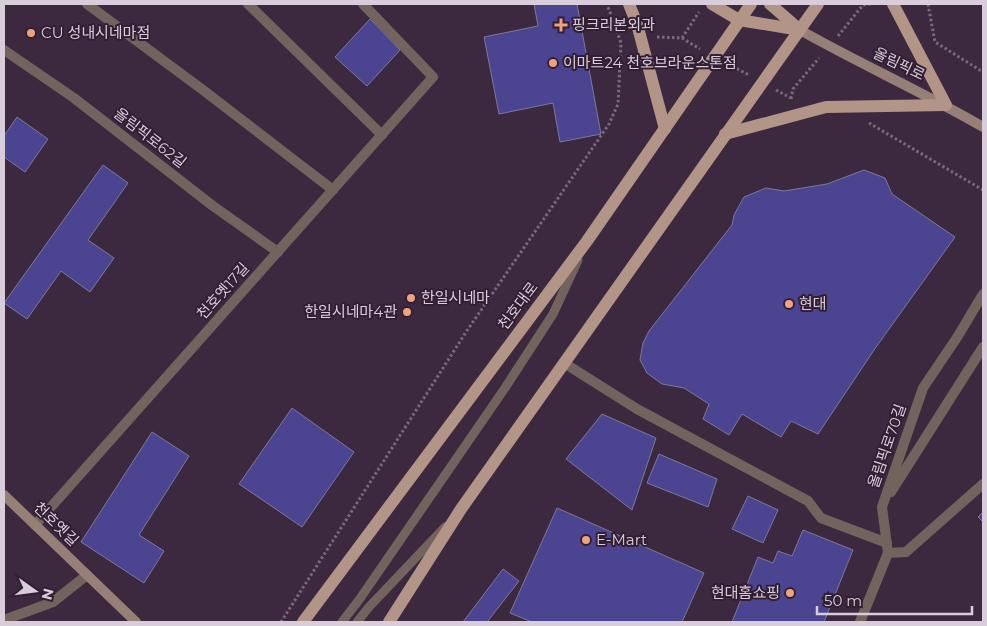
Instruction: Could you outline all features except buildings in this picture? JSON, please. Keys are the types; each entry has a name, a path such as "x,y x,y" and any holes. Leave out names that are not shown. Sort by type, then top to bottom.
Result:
{"main road":[{"path":"629,4 637,24 665,129"},
{"name":"올림픽로","path":"712,4 739,20 800,30"},
{"name":"천호대로","path":"303,622 587,242 751,4"},
{"name":"올림픽로","path":"770,4 800,30 853,60 946,105 983,127"},
{"path":"389,622 461,510 818,4"},
{"path":"725,134 826,108 946,105 893,4"},
{"name":"천호옛길","path":"4,495 136,622"}],"street":[{"path":"87,4 333,190"},
{"path":"248,4 382,135"},
{"name":"천호옛17길","path":"35,525 433,77 363,4"},
{"name":"올림픽로62길","path":"4,50 74,98 213,206 278,252"},
{"name":"올림픽로70길","path":"888,548 882,507 923,388 958,336 983,294"},
{"path":"882,507 983,347"},
{"path":"564,363 637,409 808,501 821,518 888,548 906,552 983,484"},
{"path":"861,622 888,548"},
{"path":"4,620 53,602 87,575"}],"lane":[{"path":"342,622 505,388 553,314 587,242"},
{"path":"357,622 461,510"}],"path":[{"path":"281,622 466,332 609,124 618,104 620,43 606,4"},
{"path":"928,4 936,42 983,72"},
{"path":"682,38 691,24"},
{"path":"658,37 682,38 791,98"},
{"path":"866,122 983,190"}],"place":[{"name":"핑크리본외과","path":"561,25"},
{"name":"CU 성내시네마점","path":"31,33"},
{"name":"이마트24 천호브라운스톤점","path":"553,63"},
{"name":"한일시네마","path":"411,298"},
{"name":"현대","path":"789,304"},
{"name":"한일시네마4관","path":"407,312"},
{"name":"E-Mart","path":"586,540"},
{"name":"현대홈쇼핑","path":"790,593"}]}
